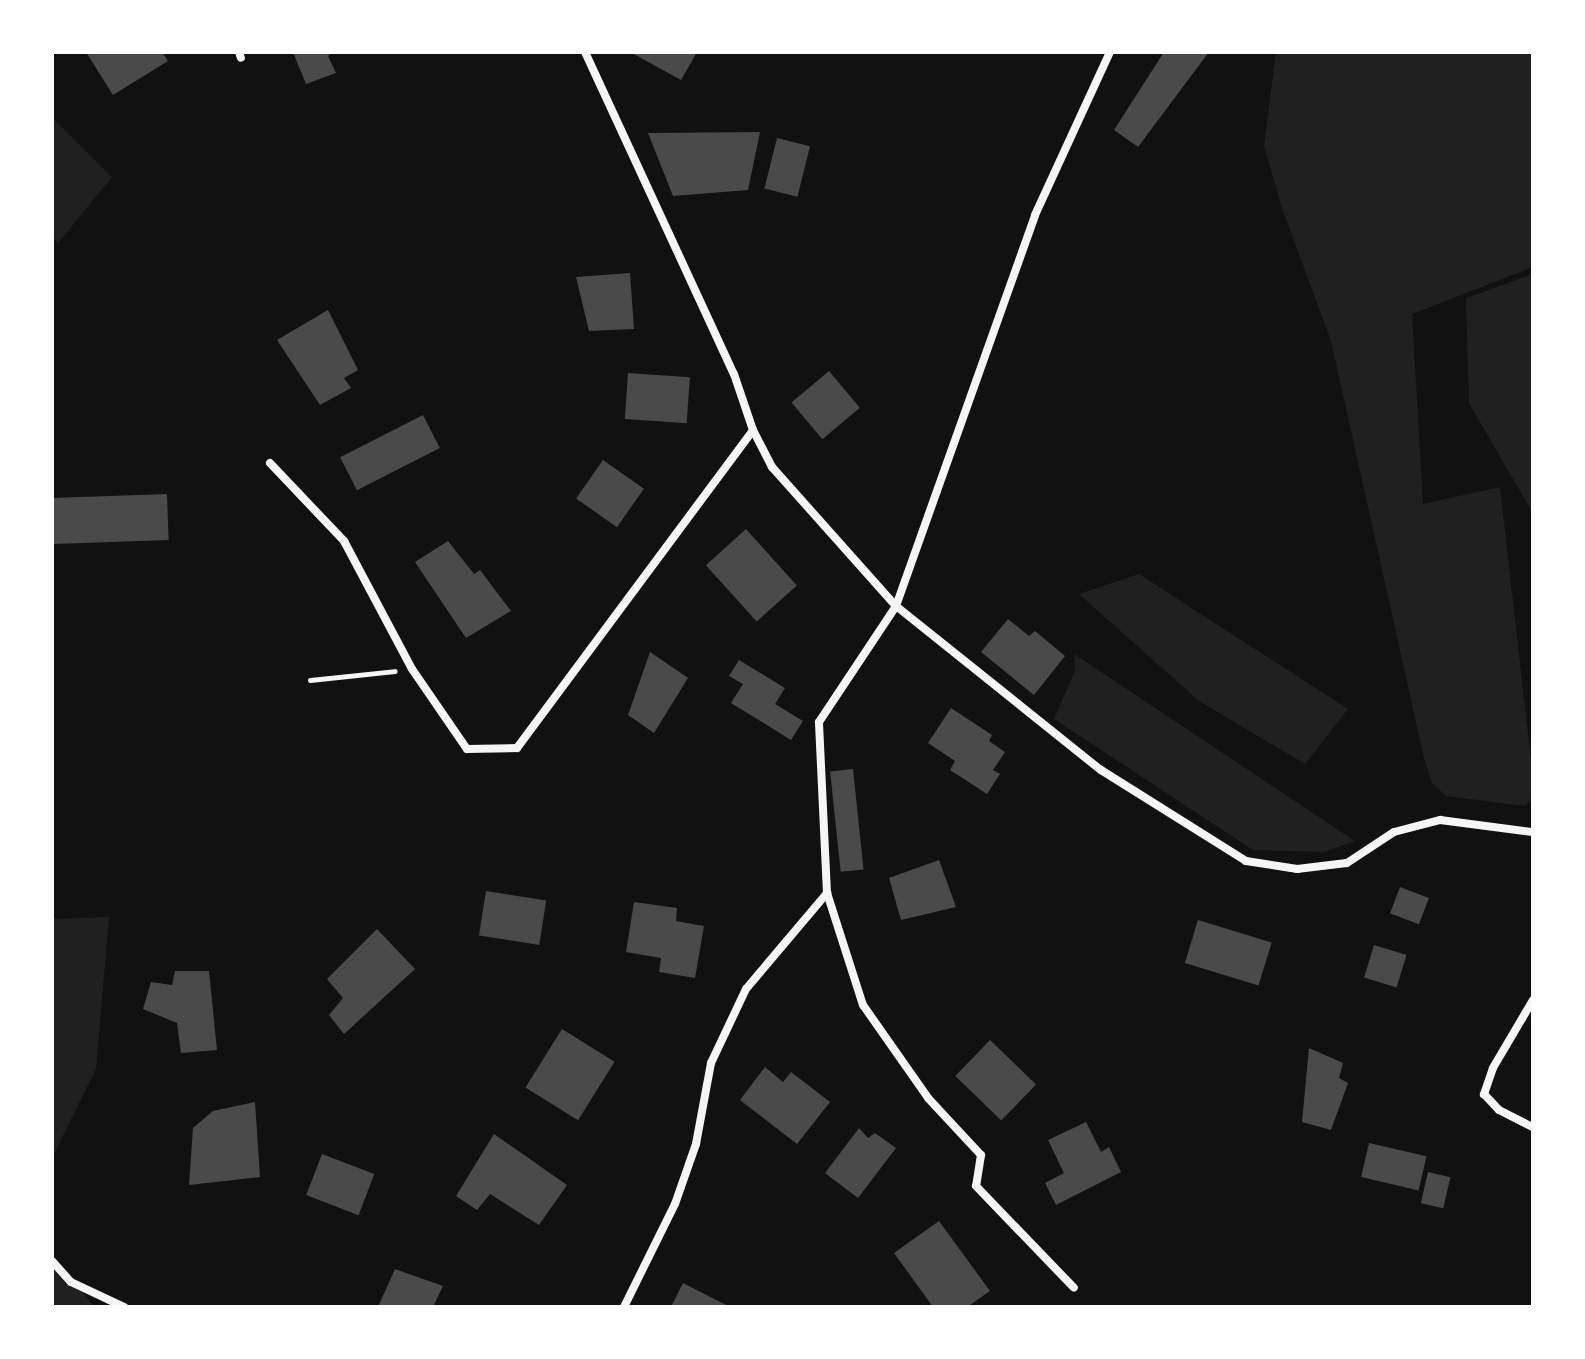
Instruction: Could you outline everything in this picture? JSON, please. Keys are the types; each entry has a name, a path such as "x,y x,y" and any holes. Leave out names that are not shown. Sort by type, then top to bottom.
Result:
{"street":[{"path":"585,52 734,374 753,430 772,467 896,606 1101,770 1246,861 1297,869 1347,863 1394,832 1440,820 1533,832"},
{"path":"1074,1288 976,1186 981,1155 928,1098 863,1005 827,893 819,722 896,606 1035,215 1110,52"},
{"path":"270,463 344,541 412,669 467,749 517,748 753,430"},
{"path":"624,1307 675,1204 696,1144 711,1063 746,989 827,893"},
{"path":"1533,1000 1493,1068 1484,1094 1499,1110 1533,1127"},
{"path":"52,1261 71,1282 124,1307"}],"path":[{"path":"310,680 412,669"}],"shaded area":[{"path":"1276,52 1533,52 1533,267 1412,314 1423,504 1500,487 1533,777 1533,796 1525,806 1446,796 1432,783 1331,341 1282,208 1264,146"},
{"path":"52,117 112,177 58,243 52,237"},
{"path":"1533,274 1533,514 1469,403 1466,298"},
{"path":"1139,574 1348,709 1305,764 1199,701 1079,594"},
{"path":"1074,654 1355,841 1324,852 1253,850 1054,719 1075,671"},
{"path":"109,917 96,1069 52,1158 52,919"},
{"path":"52,1253 94,1307 52,1307"}],"building":[{"path":"86,52 162,52 168,61 113,95"},
{"path":"293,52 333,52 328,56 336,73 306,84"},
{"path":"630,52 697,52 681,80"},
{"path":"1164,52 1209,52 1138,147 1114,130"},
{"path":"760,132 748,190 673,196 648,133"},
{"path":"777,138 810,146 797,197 764,188"},
{"path":"630,273 634,329 589,331 576,277"},
{"path":"328,310 358,370 344,378 351,388 320,405 277,340"},
{"path":"829,371 860,408 822,439 791,402"},
{"path":"628,373 690,377 687,423 625,419"},
{"path":"423,415 440,448 357,490 340,457"},
{"path":"603,460 644,489 617,527 576,499"},
{"path":"167,494 169,540 54,544 52,498"},
{"path":"746,529 797,585 757,622 706,565"},
{"path":"448,541 474,574 480,570 511,611 466,638 415,562"},
{"path":"1008,619 1029,636 1035,631 1065,656 1034,695 981,652"},
{"path":"650,652 688,678 654,733 628,715"},
{"path":"739,660 785,688 775,704 803,721 791,740 731,703 743,684 729,676"},
{"path":"951,708 992,735 989,741 1005,752 993,770 1000,774 987,794 950,770 955,761 928,743"},
{"path":"853,769 864,869 841,872 830,771"},
{"path":"939,860 956,907 901,920 889,878"},
{"path":"1400,887 1429,898 1419,924 1390,913"},
{"path":"486,891 546,901 539,945 479,935"},
{"path":"634,902 677,908 676,921 704,926 695,978 659,972 661,958 626,952"},
{"path":"1198,920 1272,943 1258,986 1185,963"},
{"path":"377,929 415,969 344,1034 329,1015 343,998 327,979"},
{"path":"1374,945 1407,955 1397,987 1364,978"},
{"path":"175,971 209,971 217,1050 181,1053 177,1023 143,1009 151,982 172,985"},
{"path":"562,1029 615,1062 578,1120 525,1088"},
{"path":"990,1040 1036,1084 1001,1120 955,1076"},
{"path":"1309,1048 1343,1063 1339,1078 1348,1083 1331,1130 1302,1122"},
{"path":"765,1067 783,1082 791,1072 830,1102 797,1144 740,1100"},
{"path":"255,1102 260,1177 189,1185 193,1128 213,1111"},
{"path":"1086,1122 1101,1152 1109,1147 1121,1172 1056,1205 1045,1183 1064,1173 1048,1140"},
{"path":"859,1128 868,1138 875,1133 896,1148 858,1198 825,1173"},
{"path":"494,1134 567,1185 539,1225 490,1194 477,1210 456,1196"},
{"path":"1369,1143 1426,1156 1419,1190 1361,1177"},
{"path":"322,1154 374,1174 359,1215 306,1195"},
{"path":"1428,1172 1450,1177 1443,1208 1421,1203"},
{"path":"939,1221 990,1291 967,1307 933,1307 894,1253"},
{"path":"395,1269 443,1286 433,1307 378,1307"},
{"path":"683,1283 730,1307 671,1307"}]}
